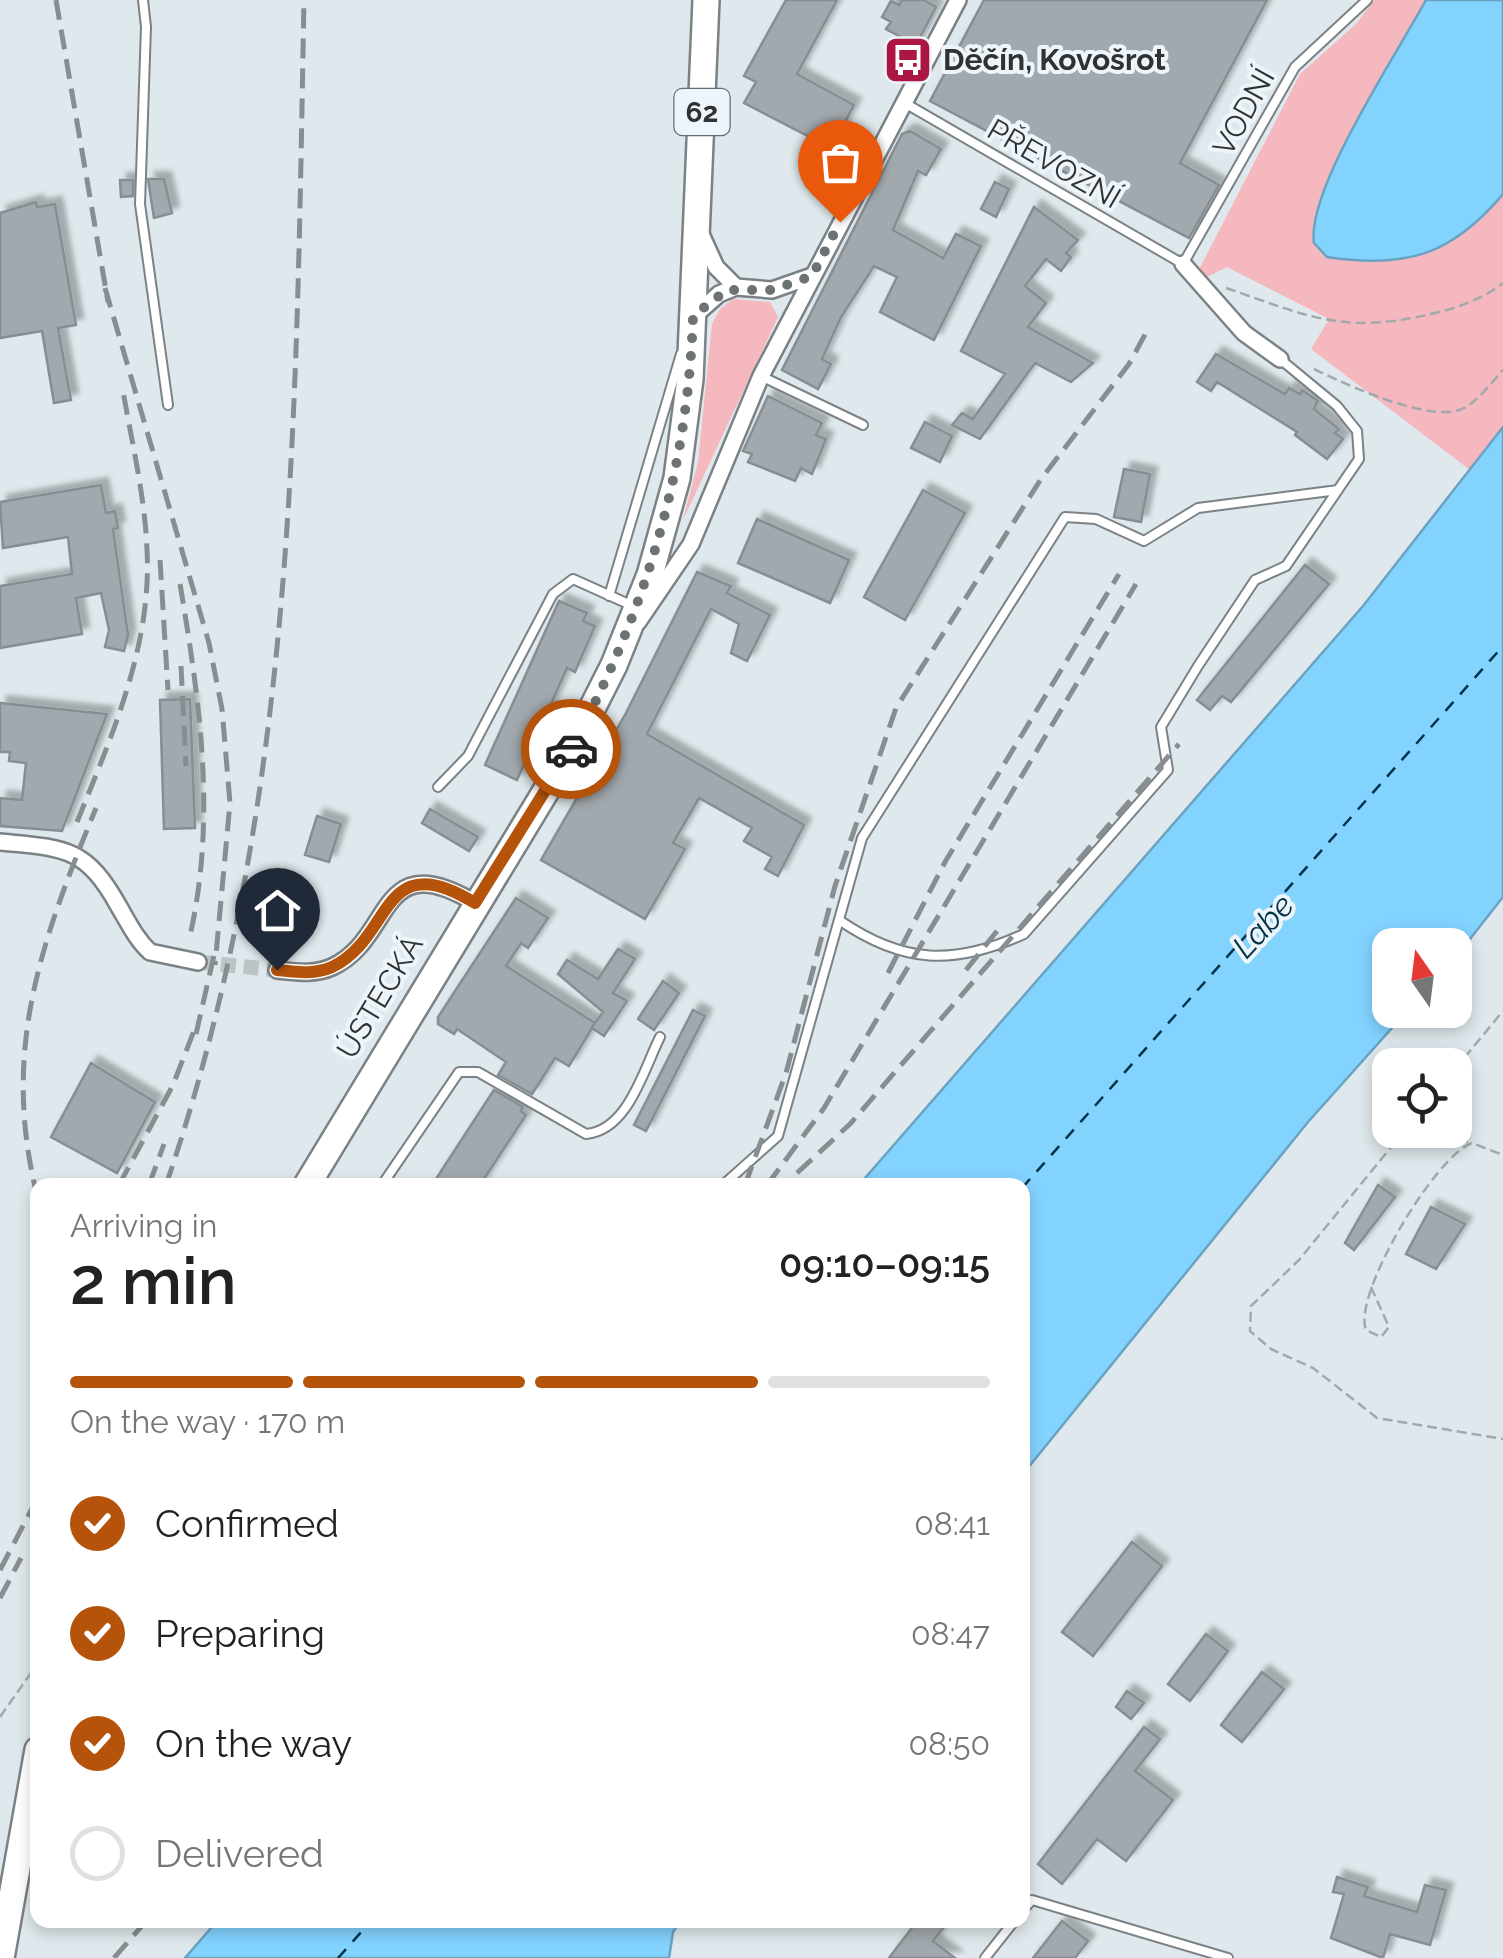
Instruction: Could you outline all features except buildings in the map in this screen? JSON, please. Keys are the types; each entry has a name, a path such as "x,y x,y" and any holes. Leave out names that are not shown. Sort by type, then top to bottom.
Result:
{"main road":[{"name":"62","path":"697,225 706,0"},
{"name":"ÚSTECKÁ","path":"311,1178 572,748 628,634 679,466 697,225"},
{"path":"1,1958 9,1865 30,1782"}],"street":[{"name":"ÚSTECKÁ","path":"628,634 678,568 691,544 761,376 958,0"},
{"path":"697,225 716,267 736,287"},
{"path":"1184,264 1244,334 1280,359"},
{"path":"693,316 736,287 772,290 812,276"},
{"path":"0,842 57,848 85,858 150,952 198,962"},
{"path":"277,970 320,971 343,961 398,895 420,883 446,886 475,903"}],"lane":[{"path":"143,0 146,27 140,204 168,405"},
{"name":"VODNÍ","path":"1184,264 1295,67 1367,0"},
{"name":"PŘEVOZNÍ","path":"903,102 1184,264"},
{"path":"609,596 693,316"},
{"path":"839,920 872,940 919,958 992,948 1024,934 1168,770 1161,727 1255,580 1286,566 1359,460 1357,431 1336,406 1280,359"},
{"path":"761,376 863,424"},
{"path":"731,1178 778,1136 862,838 1065,517 1096,520 1144,542 1198,508 1338,490"},
{"path":"438,787 468,756 552,594 573,579 637,608"},
{"path":"387,1178 459,1072 478,1072 586,1134 599,1133 618,1118 660,1038"},
{"path":"1030,1902 1228,1958"},
{"path":"985,1958 1009,1928"}],"path":[{"path":"1196,278 1308,318 1359,326 1464,306 1503,284"},
{"path":"1280,359 1401,403 1450,413 1466,408 1503,370"},
{"path":"1472,1048 1503,1011"},
{"path":"1472,1145 1503,1156"},
{"path":"1390,1148 1299,1260 1251,1306 1250,1330 1271,1349 1313,1368 1377,1418 1503,1439"},
{"path":"1372,1287 1390,1327 1381,1336 1366,1330 1362,1320 1372,1287 1432,1176 1461,1148"},
{"path":"0,1717 30,1674"}],"shaded area":[{"path":"1374,0 1426,0 1389,69 1353,261 1399,259 1437,248 1471,227 1503,194 1503,427 1470,470 1311,349 1329,319 1227,267 1191,285 1300,74 1357,23"},
{"path":"733,299 770,302 778,317 683,520 698,462 712,324 720,309"}],"water":[{"path":"1426,0 1503,0 1503,194 1465,231 1425,253 1381,261 1327,257 1314,243 1315,219 1324,190 1356,121"},
{"name":"Labe","path":"1503,427 1503,897 1472,936 1472,928 1372,928 1372,1028 1392,1028 1308,1122 1030,1465 1030,1178 865,1178 1363,606"},
{"path":"211,1928 676,1928 669,1958 185,1958"}],"ferry route":[{"path":"1030,1179 1503,646"},
{"path":"338,1958 365,1928"}],"tunnel":[{"path":"198,962 277,970"}],"railway":[{"path":"56,0 108,302"},
{"path":"168,1178 210,1040 242,894 266,747 282,599 292,450 304,0"},
{"path":"105,288 209,643 222,709 230,803 215,965"},
{"path":"748,1178 786,1073 835,886 896,708 1041,479 1129,364 1148,329"},
{"path":"77,822 127,689 147,586 144,510 123,391"},
{"path":"160,560 168,690"},
{"path":"888,973 945,862 1119,574"},
{"path":"180,584 199,718 204,806 202,851 189,940"},
{"path":"772,1178 824,1108 1136,584"},
{"path":"181,666 186,766"},
{"path":"797,1173 850,1124 1179,744"},
{"path":"34,1178 23,1095 32,999 58,905 96,808"},
{"path":"966,970 997,931"},
{"path":"196,1034 215,951"},
{"path":"123,1178 173,1085 197,1023"},
{"path":"152,1178 164,1144"},
{"path":"0,1570 30,1512"},
{"path":"0,1598 21,1558"},
{"path":"114,1958 140,1928"}],"way so far":[{"path":"571,749 628,634 668,513 686,417 693,316 727,290 772,290 812,276 840,222"}],"place":[{"name":"Děčín, Kovošrot","path":"908,60"}],"route":[{"path":"277,970 307,973 343,961 398,895 420,883 446,886 475,903 571,749"}]}
